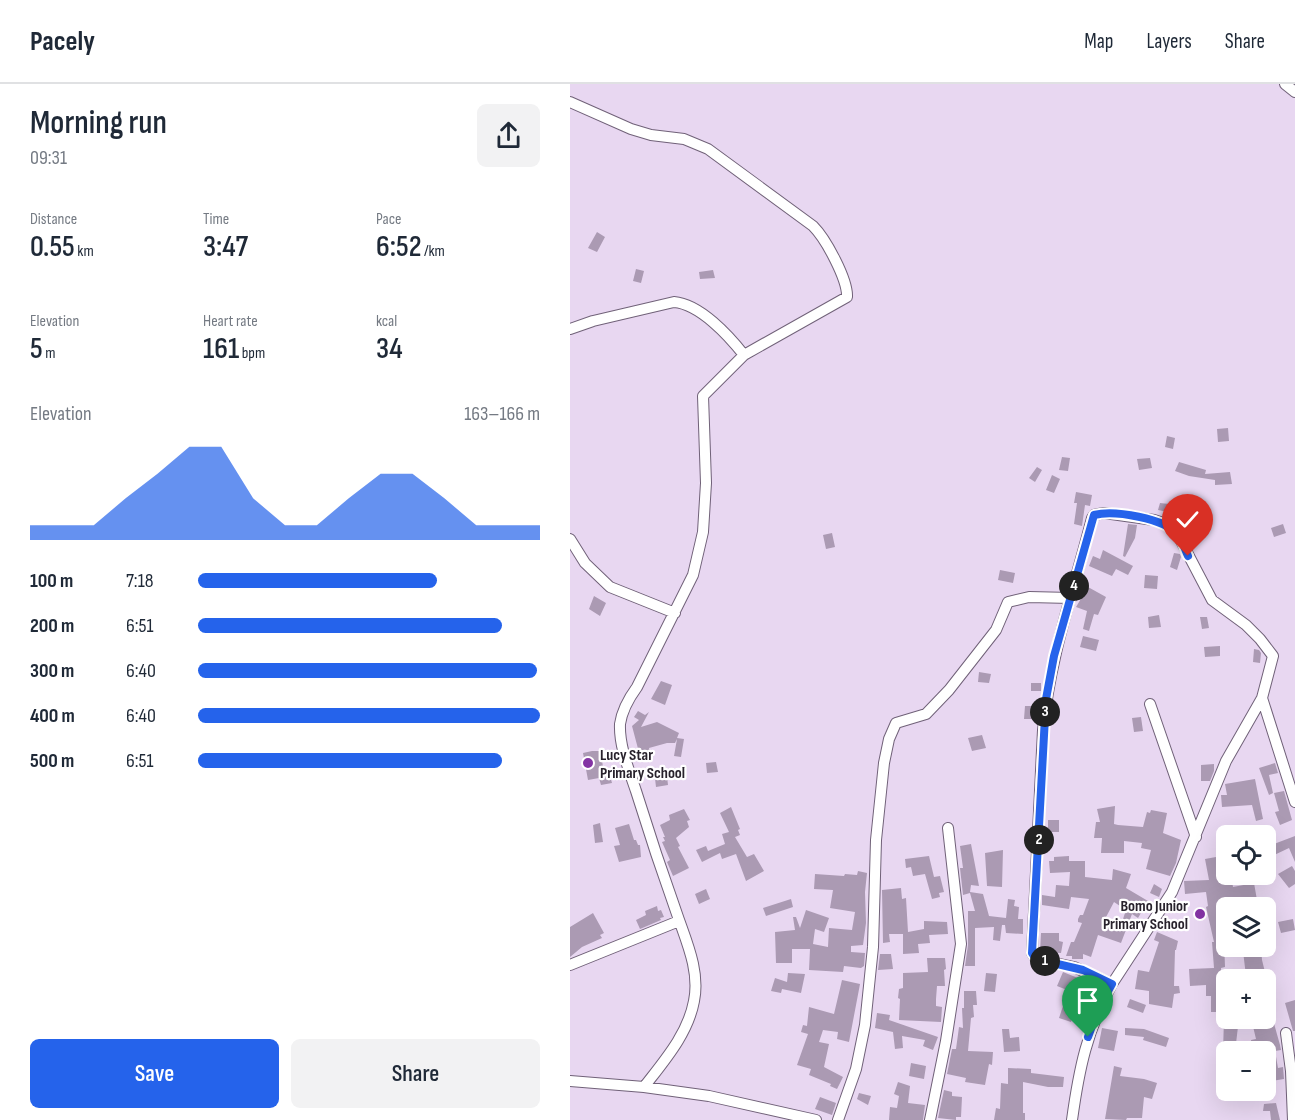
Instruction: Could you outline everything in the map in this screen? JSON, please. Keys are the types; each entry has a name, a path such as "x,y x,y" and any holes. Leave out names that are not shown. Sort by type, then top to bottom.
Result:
{"street":[{"path":"1285,84 1295,92"},
{"path":"570,102 631,129 651,135 684,139 708,149 813,226 827,243 848,297 744,355 703,396 706,483 703,532 693,575 637,687 626,704 620,723 624,753 694,967 695,1000 686,1025 669,1055 644,1087"},
{"path":"570,328 674,302 683,303 695,308 744,355"},
{"path":"1072,1120 1081,1060 1099,1007 1163,907 1196,837 1226,761 1262,699 1273,656 1245,625 1212,600 1178,535 1166,524 1154,520 1104,513 1094,515 1054,656 1046,699 1032,953 1036,959 1083,970 1112,984"},
{"path":"570,539 585,563 609,587 675,613"},
{"path":"838,1120 856,1069 865,1025 873,947 876,840 884,763 893,729 901,720 926,714 949,690 996,630 1008,602 1029,597 1071,598"},
{"path":"1262,699 1295,802"},
{"path":"1150,704 1196,837"},
{"path":"930,1120 946,1041 961,944 948,828"},
{"path":"570,965 679,921"},
{"path":"1286,1033 1291,1071 1293,1120"},
{"path":"570,1081 644,1087 709,1096 775,1115 816,1120"}],"building":[{"path":"597,232 605,237 597,252 588,248"},
{"path":"636,269 644,271 641,283 633,281"},
{"path":"713,270 715,278 700,279 699,272"},
{"path":"1228,428 1229,441 1218,442 1217,429"},
{"path":"1167,436 1175,438 1173,449 1165,447"},
{"path":"1062,457 1070,458 1068,471 1059,470"},
{"path":"1150,458 1152,468 1139,470 1137,459"},
{"path":"1179,462 1206,470 1205,474 1230,472 1232,484 1215,485 1215,480 1189,476 1175,471"},
{"path":"1037,467 1042,470 1035,482 1029,478"},
{"path":"1052,475 1060,479 1054,493 1046,490"},
{"path":"1076,492 1092,495 1090,506 1085,505 1082,526 1074,524"},
{"path":"1160,503 1169,504 1168,512 1158,510"},
{"path":"1180,512 1187,512 1186,526 1179,525"},
{"path":"1128,524 1137,525 1135,538 1125,557 1123,556"},
{"path":"1283,524 1286,533 1274,537 1271,528"},
{"path":"832,533 835,547 826,549 823,535"},
{"path":"1103,550 1133,566 1128,575 1116,569 1112,576 1089,566 1093,556 1100,559"},
{"path":"1174,553 1180,554 1181,557 1177,570 1170,567"},
{"path":"1000,570 1015,573 1013,583 998,580"},
{"path":"1145,575 1158,576 1157,589 1144,588"},
{"path":"1088,587 1106,597 1098,615 1094,614 1089,631 1083,629 1087,611 1076,607"},
{"path":"594,596 606,603 600,616 589,609"},
{"path":"1159,615 1161,627 1149,628 1148,617"},
{"path":"1200,617 1207,617 1209,628 1202,629"},
{"path":"1083,636 1099,640 1096,651 1080,647"},
{"path":"1220,646 1220,656 1205,657 1204,647"},
{"path":"1254,649 1261,653 1260,663 1253,662"},
{"path":"979,672 991,674 989,683 978,682"},
{"path":"661,681 672,685 665,705 651,699"},
{"path":"1031,683 1041,683 1041,691 1031,691"},
{"path":"1025,706 1038,706 1037,719 1024,719"},
{"path":"638,711 645,715 649,712 641,727 657,722 679,733 677,738 684,739 681,757 674,756 677,739 675,743 649,748 651,758 641,760 632,726 639,720 634,717"},
{"path":"1141,717 1143,731 1134,732 1132,718"},
{"path":"982,735 986,748 972,751 968,738"},
{"path":"601,751 603,768 608,769 612,783 601,785 599,778 588,780 583,753"},
{"path":"716,762 718,772 707,773 706,763"},
{"path":"1275,763 1278,773 1269,775 1273,793 1269,795 1259,768"},
{"path":"1214,764 1210,781 1201,781 1201,765"},
{"path":"666,768 668,785 656,787 654,770"},
{"path":"1255,779 1263,819 1256,821 1252,805 1222,807 1221,795 1227,795 1225,784"},
{"path":"1284,791 1292,820 1280,825 1275,812 1279,811 1274,793"},
{"path":"1115,806 1114,824 1118,825 1143,827 1147,812 1150,813 1151,810 1167,813 1163,833 1181,840 1176,863 1170,876 1146,869 1151,850 1141,848 1142,843 1124,841 1124,853 1101,853 1102,838 1094,838 1096,822 1100,822 1097,809"},
{"path":"731,807 740,829 738,830 740,835 735,837 747,857 754,854 764,871 746,881 736,854 722,859 720,853 702,862 696,850 706,846 708,851 725,844 722,834 729,832 720,813"},
{"path":"684,809 690,820 687,821 689,827 676,838 689,868 673,876 667,862 670,860 662,842 665,841 663,837 665,837 660,825 670,820 669,815"},
{"path":"1048,820 1059,820 1059,832 1048,832"},
{"path":"600,823 603,842 595,843 593,825"},
{"path":"629,824 634,840 640,845 641,857 619,862 614,846 620,845 615,828"},
{"path":"1295,836 1295,862 1289,848 1276,854 1276,843"},
{"path":"971,844 979,886 971,885 970,892 983,894 989,916 1006,918 1008,899 1015,900 1014,906 1019,907 1018,919 1023,919 1023,934 1006,933 1005,925 1002,925 1000,941 993,940 994,927 975,928 975,966 965,966 968,945 968,911 975,911 970,893 963,895 960,846"},
{"path":"1003,850 1002,887 987,886 985,853"},
{"path":"929,856 934,877 940,876 944,892 939,893 940,897 932,899 925,874 913,876 911,867 906,868 905,859"},
{"path":"1069,856 1069,861 1085,861 1085,877 1112,880 1113,869 1131,874 1126,888 1148,901 1138,918 1132,914 1121,943 1098,935 1091,957 1083,954 1083,959 1072,959 1072,956 1066,956 1082,923 1078,922 1078,919 1080,915 1083,915 1089,899 1071,897 1069,909 1042,905 1042,895 1055,897 1056,885 1069,886 1070,872 1050,873 1049,861 1054,861 1054,857","holes":["1114,902 1126,910 1121,925 1105,919"]},
{"path":"1216,857 1216,885 1233,885 1233,887 1254,885 1256,897 1216,897 1216,957 1225,957 1225,967 1216,969 1216,1012 1211,1012 1211,996 1206,996 1206,985 1190,986 1189,969 1214,968 1212,942 1214,942 1206,907 1208,906 1206,892 1185,894 1184,881 1209,880 1205,859"},
{"path":"1292,866 1295,871 1295,884 1289,888 1278,874"},
{"path":"858,871 867,873 866,923 863,945 851,946 851,952 865,953 864,966 861,968 844,966 843,972 809,970 810,949 792,949 792,963 776,963 775,932 795,930 793,917 796,917 800,928 806,910 829,918 824,932 815,929 813,944 828,947 829,928 852,930 855,912 830,908 833,890 814,889 815,874 844,876 845,874 857,875"},
{"path":"1154,884 1162,889 1159,897 1150,893"},
{"path":"901,888 902,899 906,898 908,932 924,929 924,921 947,922 948,934 929,935 930,943 918,944 919,953 903,954 903,934 889,934 890,942 883,943 882,890"},
{"path":"706,889 710,899 699,904 695,894"},
{"path":"791,899 793,907 766,916 763,908"},
{"path":"657,906 658,911 661,910 664,917 640,929 636,920 646,915 645,911"},
{"path":"593,913 604,933 600,935 602,938 582,947 570,957 570,927"},
{"path":"1293,919 1295,930 1281,933 1278,922"},
{"path":"1157,932 1178,941 1175,950 1174,986 1179,986 1180,993 1174,994 1172,1008 1149,1004 1149,991 1135,989 1138,970 1149,972 1159,942 1154,940"},
{"path":"1041,933 1059,933 1059,941 1063,942 1061,953 1040,952"},
{"path":"880,954 891,954 893,969 878,970"},
{"path":"1244,957 1262,957 1264,969 1245,969"},
{"path":"927,958 945,958 945,986 937,986 936,999 936,1006 942,1007 941,1022 899,1020 900,999 898,998 899,989 903,988 903,973 928,972"},
{"path":"1063,972 1083,980 1077,994 1057,986"},
{"path":"788,973 805,974 801,993 782,989 781,993 771,991 775,978 787,982"},
{"path":"986,973 997,974 995,992 984,991"},
{"path":"842,980 860,984 849,1042 837,1039 838,1032 823,1030 819,1042 829,1044 824,1067 843,1077 837,1089 809,1075 811,1069 797,1065 808,1034 801,1032 803,1025 807,1026 809,1007 834,1014"},
{"path":"964,991 976,991 977,1005 973,1005 974,1017 971,1018 968,1051 993,1052 992,1065 989,1064 985,1085 965,1082 966,1078 947,1074 952,1049 956,1049 959,1027 963,1028"},
{"path":"1130,999 1146,1005 1143,1013 1127,1007"},
{"path":"1295,1000 1295,1031 1293,1031 1285,1003"},
{"path":"1063,1006 1075,1010 1071,1022 1059,1018"},
{"path":"877,1013 890,1015 889,1020 938,1037 933,1050 923,1046 925,1040 902,1036 903,1048 895,1049 893,1032 875,1028"},
{"path":"1102,1028 1118,1031 1114,1051 1098,1048"},
{"path":"1125,1028 1144,1029 1169,1038 1166,1047 1143,1040 1144,1037 1125,1035"},
{"path":"1002,1029 1009,1029 1010,1038 1019,1037 1020,1051 1004,1052"},
{"path":"1224,1029 1238,1029 1236,1041 1223,1041"},
{"path":"1254,1029 1276,1029 1281,1050 1276,1051 1276,1041 1251,1041 1256,1039"},
{"path":"1276,1057 1278,1068 1283,1067 1284,1079 1276,1080"},
{"path":"911,1063 926,1066 924,1079 909,1076"},
{"path":"1114,1066 1122,1068 1120,1076 1157,1083 1152,1099 1144,1097 1142,1118 1105,1119"},
{"path":"1008,1068 1031,1069 1031,1073 1064,1077 1063,1087 1048,1087 1023,1082 1025,1120 994,1120 996,1108 1000,1109 1001,1083 1008,1084"},
{"path":"898,1082 910,1086 908,1103 925,1105 923,1120 889,1120 890,1107 897,1108 899,1096 894,1094"},
{"path":"944,1090 952,1092 952,1096 962,1097 961,1117 956,1117 956,1120 938,1118"},
{"path":"859,1093 871,1096 868,1105 857,1099"},
{"path":"820,1097 836,1103 832,1115 815,1109"},
{"path":"1276,1103 1280,1120 1271,1120 1270,1111 1263,1111 1264,1104"}],"place":[{"name":"Lucy Star Primary School","path":"588,763"},
{"name":"Bomo Junior Primary School","path":"1200,914"}],"route":[{"path":"1088,1037 1099,1007 1112,984 1083,970 1036,959 1032,953 1043,730 1049,675 1094,515 1104,513 1154,520 1166,524 1178,535 1188,556"}]}
